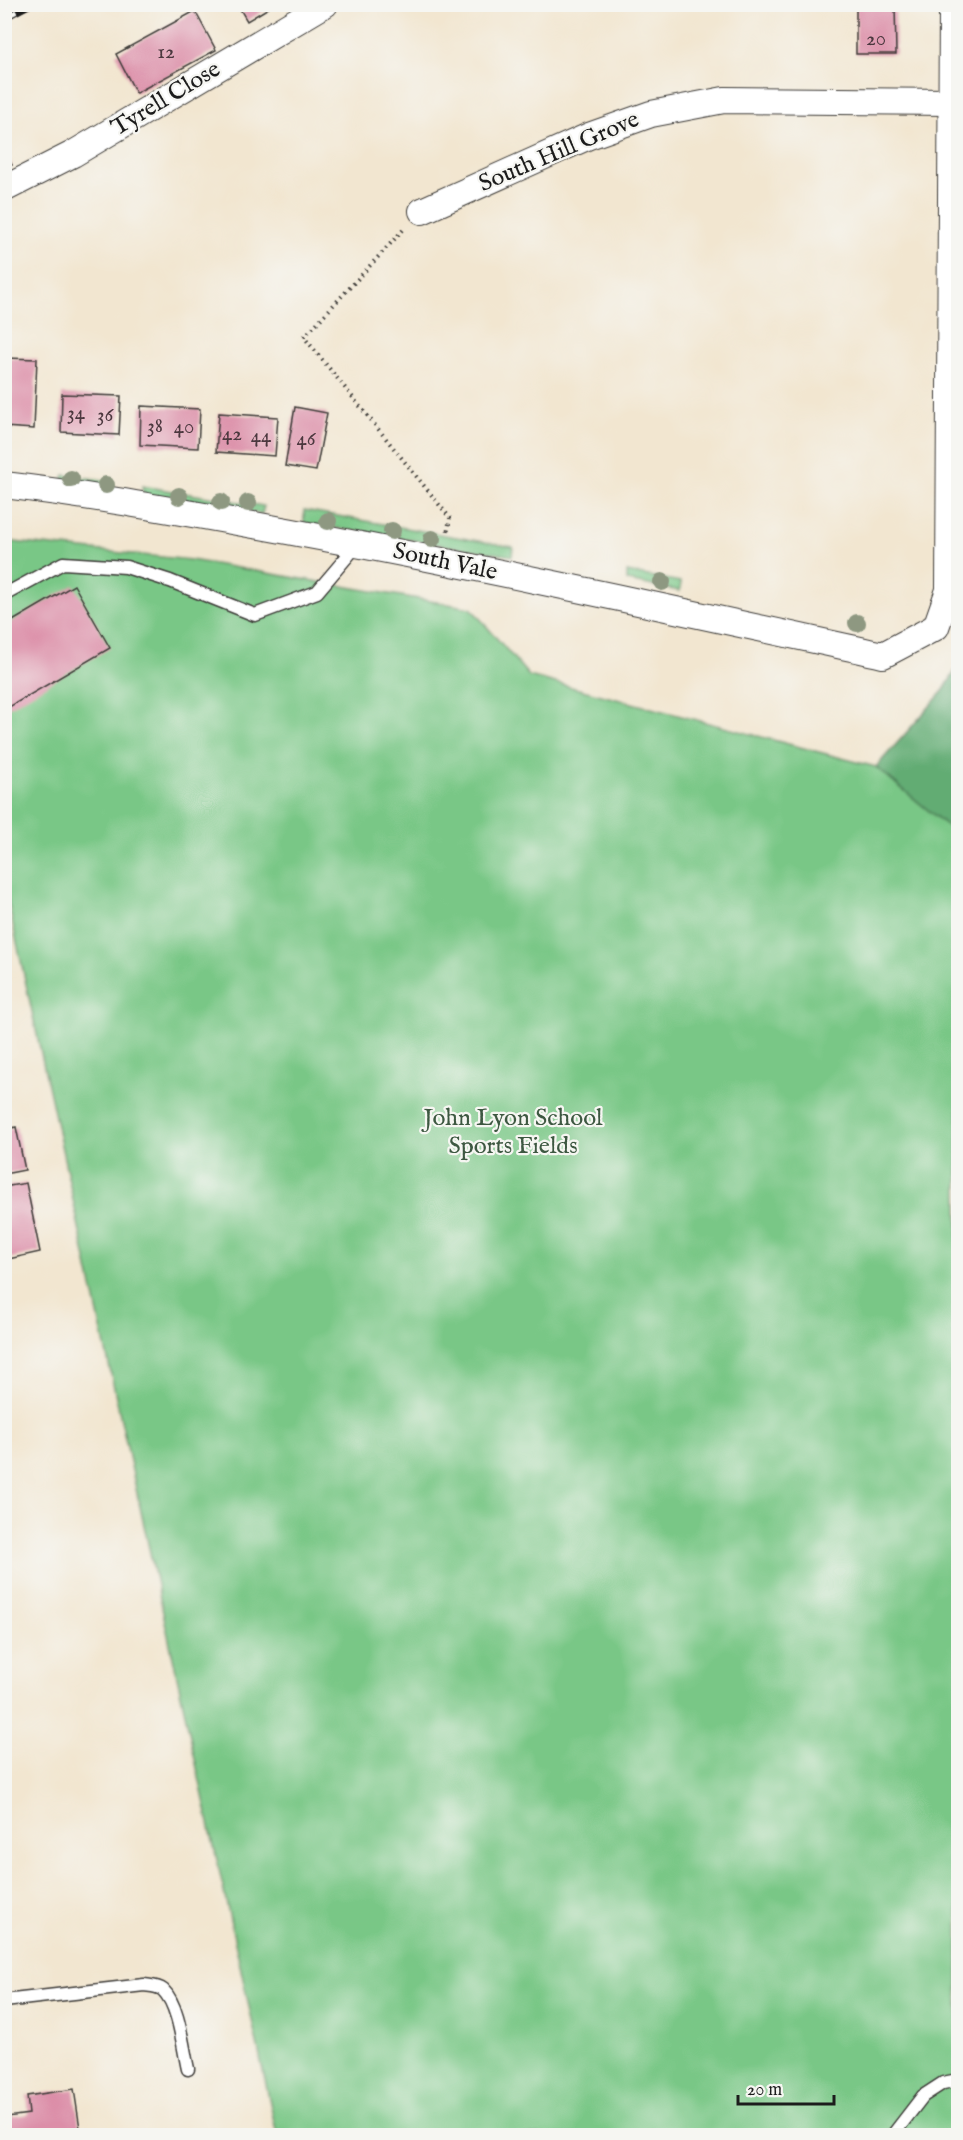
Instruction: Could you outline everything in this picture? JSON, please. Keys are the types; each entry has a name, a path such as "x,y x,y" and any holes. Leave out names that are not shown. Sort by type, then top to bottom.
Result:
{"street":[{"name":"Tyrell Close","path":"4,189 73,153 325,4"},
{"path":"952,4 954,590"},
{"name":"South Hill Grove","path":"422,211 589,136 651,114 724,100 951,102"},
{"name":"South Vale","path":"4,485 196,515 358,544 883,655 936,627 954,590"}],"lane":[{"path":"4,595 63,563 126,567 170,581 255,615 317,592 358,544"},
{"path":"4,2001 144,1985 156,1986 162,1989 174,2007 188,2069"},
{"path":"892,2136 923,2096 943,2083 958,2080"}],"path":[{"path":"422,211 304,337 450,518 443,561"}],"green space":[{"path":"64,475 111,481 114,489 62,481"},
{"path":"142,486 264,506 262,514 143,495"},
{"path":"304,510 513,547 512,556 304,523"},
{"name":"John Lyon School Sports Fields","path":"4,541 191,560 471,608 529,676 876,767 958,835 958,2135 277,2135 5,888"},
{"path":"627,572 681,582 680,591 627,581"},
{"path":"958,666 958,835 876,767 944,690"}],"building":[{"path":"237,4 275,4 247,21"},
{"path":"856,5 895,5 896,54 856,54"},
{"path":"195,11 216,50 136,93 116,54"},
{"path":"4,151 12,165 4,169"},
{"path":"5,358 37,359 34,429 4,427"},
{"path":"62,394 121,396 119,435 61,432"},
{"path":"141,406 200,409 198,448 140,445"},
{"path":"295,407 327,413 316,471 285,466"},
{"path":"219,413 278,417 275,456 216,452"},
{"path":"74,585 110,648 4,710 4,626"},
{"path":"16,1127 25,1170 4,1174 4,1130"},
{"path":"26,1183 40,1252 4,1260 4,1187"},
{"path":"74,2089 81,2135 32,2136 31,2132 4,2136 4,2107 7,2117 29,2114 27,2096"}],"railway":[{"path":"4,18 31,4"}]}
